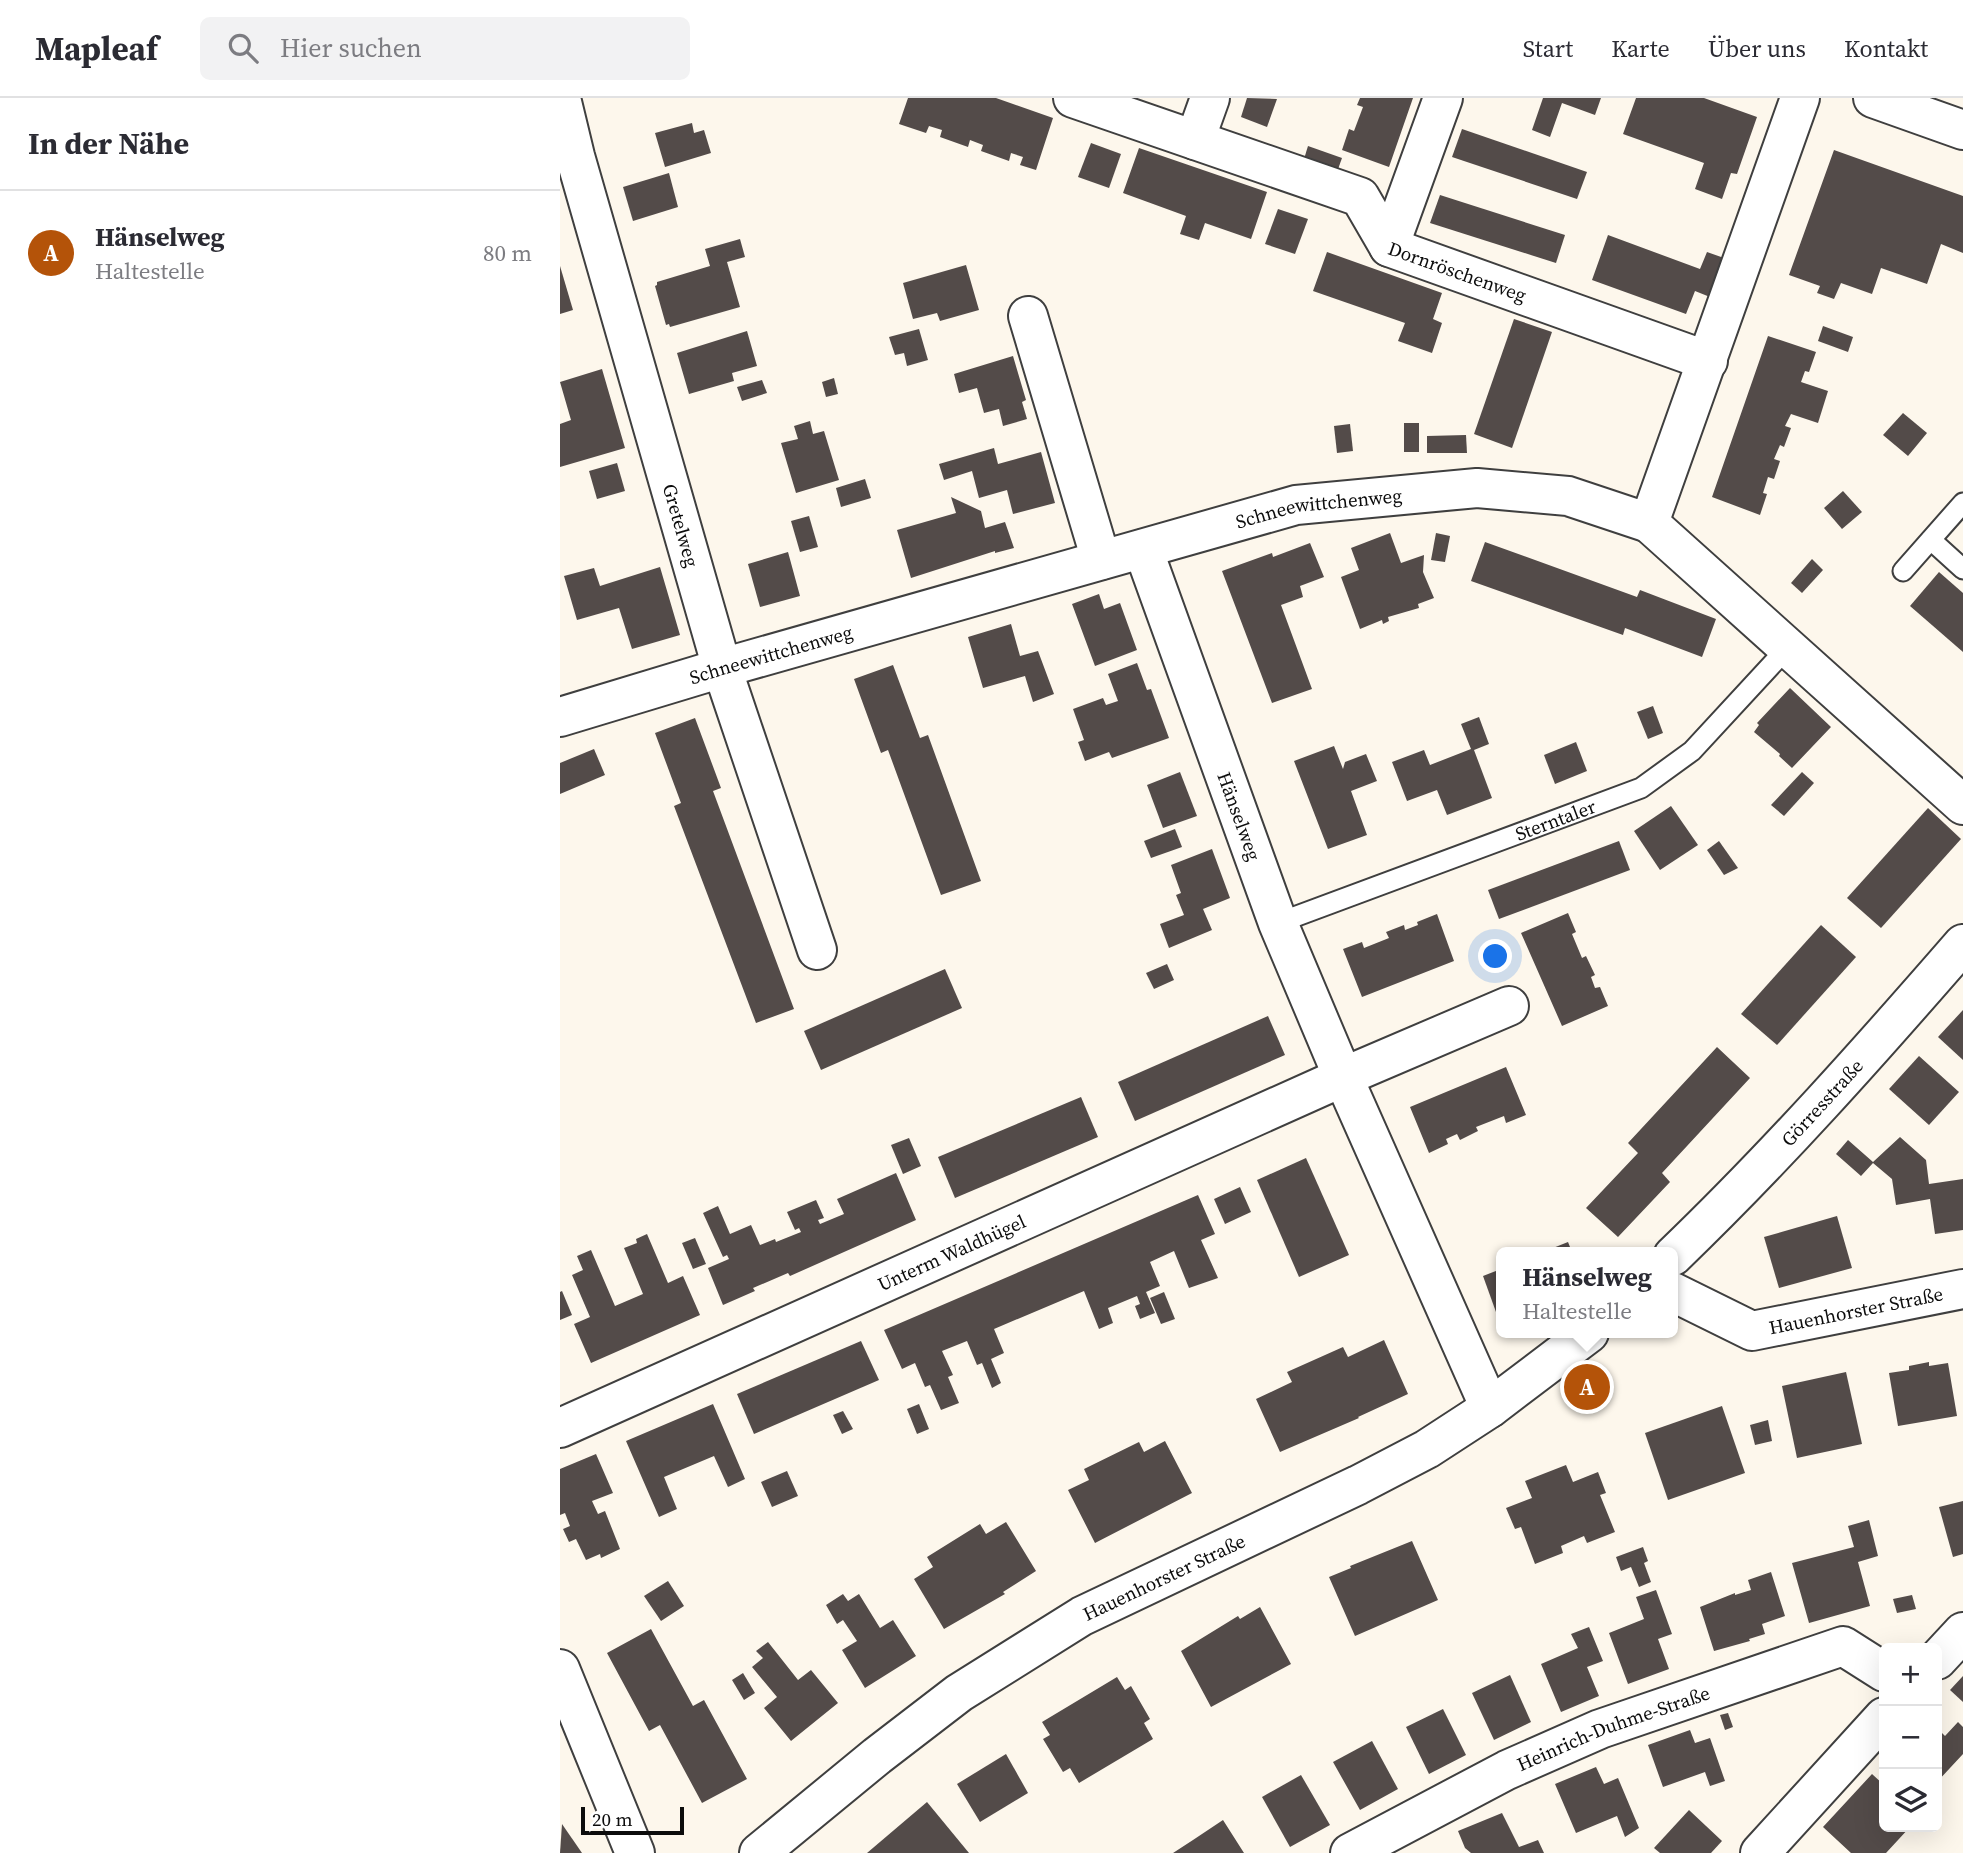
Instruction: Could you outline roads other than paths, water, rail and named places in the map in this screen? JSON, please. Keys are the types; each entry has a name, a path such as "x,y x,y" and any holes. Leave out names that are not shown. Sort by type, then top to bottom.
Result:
{"street":[{"name":"Gretelweg","path":"561,98 575,156 722,668 817,950"},
{"name":"Dornröschenweg","path":"1073,98 1360,197 1389,247 1707,362"},
{"path":"1195,140 1210,98"},
{"path":"1389,247 1443,98"},
{"path":"1800,98 1650,523 1963,805"},
{"path":"1873,98 1963,130"},
{"path":"1028,316 1101,560"},
{"name":"Schneewittchenweg","path":"560,717 722,668 1296,506 1477,488 1568,496 1650,523"},
{"name":"Hänselweg","path":"1143,550 1278,923 1343,1077 1490,1408"},
{"name":"Görresstraße","path":"1678,1251 1879,1041 1963,944"},
{"path":"1343,1077 1509,1006"},
{"name":"Unterm Waldhügel","path":"560,1428 1343,1077"},
{"name":"Hauenhorster Straße","path":"1678,1294 1752,1331 1963,1289"},
{"name":"Hauenhorster Straße","path":"759,1853 959,1693 1083,1616 1359,1485 1427,1449 1490,1408 1582,1338"},
{"path":"1942,1655 1963,1632"},
{"name":"Heinrich-Duhme-Straße","path":"1350,1853 1507,1770 1600,1729 1843,1646 1879,1669"},
{"path":"560,1669 635,1853"},
{"path":"1760,1853 1879,1722"}],"lane":[{"path":"1903,571 1963,503"},
{"path":"1931,540 1963,569"},
{"name":"Sterntaler","path":"1278,923 1641,788 1692,751 1788,646"}],"place":[{"name":"Hänselweg","path":"1587,1387"}]}
